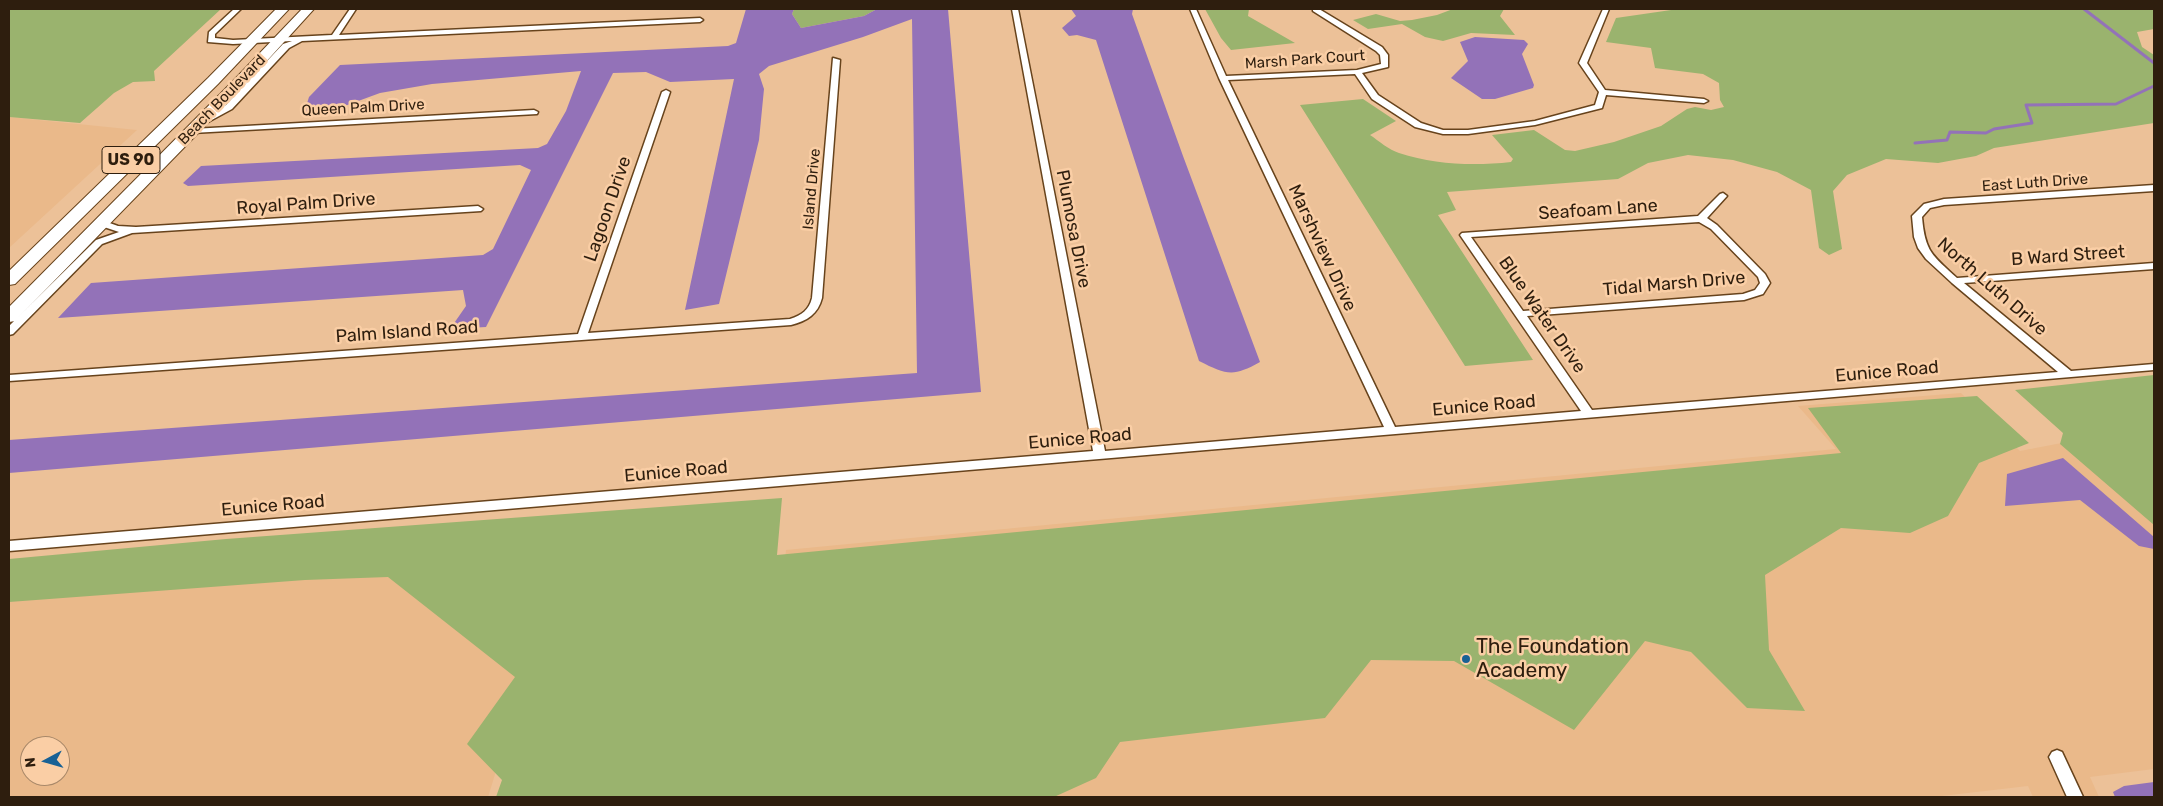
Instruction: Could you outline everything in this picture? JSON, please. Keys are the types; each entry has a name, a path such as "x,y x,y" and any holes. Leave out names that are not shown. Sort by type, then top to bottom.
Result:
{"highway":[{"name":"US 90","path":"9,280 253,41 283,9"},
{"name":"Beach Boulevard","path":"9,317 196,127 308,9"},
{"path":"196,127 184,127 182,122 233,70 234,59"},
{"path":"106,218 114,198 158,154 154,149 146,146"},
{"path":"9,293 24,278 26,262"}],"street":[{"path":"238,9 211,33 211,40 230,42 700,20"},
{"path":"334,37 353,9"},
{"name":"Plumosa Drive","path":"1015,9 1100,455"},
{"name":"Marshview Drive","path":"1192,9 1391,431"},
{"name":"Marsh Park Court","path":"1223,78 1357,72 1385,65 1384,54 1379,49 1316,11 1316,9"},
{"path":"1357,72 1375,97 1418,125 1443,132 1468,132 1535,123 1599,106 1602,92 1583,63 1606,9"},
{"path":"196,127 229,106 286,46 313,38"},
{"name":"Island Drive","path":"807,316 816,306 817,298 836,60"},
{"name":"Lagoon Drive","path":"582,337 666,92"},
{"path":"1602,92 1704,101"},
{"name":"Queen Palm Drive","path":"196,127 534,112"},
{"name":"East Luth Drive","path":"1920,213 1927,206 1944,202 2154,188"},
{"path":"1701,219 1723,196"},
{"name":"Royal Palm Drive","path":"106,218 117,229 136,230 478,209"},
{"name":"North Luth Drive","path":"1920,213 1917,221 1919,237 1929,257 1955,281 2068,374"},
{"name":"Seafoam Lane","path":"1465,234 1701,219"},
{"name":"Tidal Marsh Drive","path":"1520,314 1744,297 1759,292 1765,283 1762,276 1714,226 1701,219"},
{"name":"Royal Palm Drive","path":"9,332 99,242 136,230"},
{"name":"Blue Water Drive","path":"1465,234 1590,415"},
{"name":"B Ward Street","path":"1955,281 2154,266"},
{"name":"Palm Island Road","path":"9,378 791,322 807,316"},
{"name":"Eunice Road","path":"9,546 2154,367"},
{"path":"2057,757 2075,797"}],"shaded area":[{"path":"746,9 794,9 792,14 801,28 864,16 877,9 948,9 981,392 9,473 9,440 917,373 912,19 863,37 769,66 759,74 764,89 759,140 719,304 685,310 734,79 670,82 646,72 613,73 486,327 450,329 466,306 463,290 58,318 91,283 483,255 493,249 531,170 520,165 188,186 183,183 201,166 538,148 547,144 566,111 581,71 432,84 380,93 331,111 304,113 309,97 340,65 728,46 736,43"},
{"path":"1071,9 1133,9 1132,14 1183,156 1260,362 1251,367 1230,372 1217,369 1199,361 1096,40 1077,35 1069,36 1062,28 1076,16"},
{"path":"1475,37 1524,40 1528,44 1522,54 1534,85 1533,88 1495,99 1482,99 1451,78 1468,61 1460,42"},
{"path":"9,117 137,130 9,248"},
{"name":"The Foundation Academy","path":"1961,393 2020,451 2072,441 2154,514 2154,769 2090,777 2099,797 2033,797 2028,786 1933,797 765,797 786,550 1836,449 1798,406"},
{"path":"2063,458 2154,537 2154,549 2139,546 2080,500 2005,506 2007,474"},
{"path":"575,517 488,797 9,797 9,563"},
{"path":"2154,782 2154,797 2115,797 2113,792 2124,786"}],"green space":[{"path":"9,9 221,9 154,71 155,81 133,82 114,93 80,123 9,117"},
{"path":"794,9 877,9 864,16 801,28 792,14"},
{"path":"1205,9 1249,9 1248,16 1295,43 1231,50 1221,38"},
{"path":"1453,9 1504,9 1500,16 1515,35 1471,33 1443,41 1425,37 1402,24 1368,29 1353,20 1376,14 1400,21 1412,20 1437,15"},
{"path":"1678,9 2154,9 2154,29 2137,32 2142,47 2154,55 2154,123 1994,148 1976,156 1938,163 1886,159 1847,175 1833,191 1842,249 1829,255 1819,248 1811,190 1777,172 1733,160 1688,155 1648,163 1618,179 1447,192 1456,210 1438,215 1533,360 1465,366 1300,105 1363,99 1396,121 1370,135 1395,152 1441,162 1483,164 1511,162 1513,159 1492,135 1534,130 1565,150 1575,151 1614,142 1661,126 1687,109 1695,107 1711,110 1724,107 1720,100 1719,83 1703,74 1655,68 1651,48 1606,42 1616,18"},
{"path":"2154,375 2154,525 2060,444 2063,433 2015,390"},
{"path":"1977,396 2029,443 1979,463 1948,516 1910,533 1841,528 1765,575 1769,650 1805,711 1747,708 1691,652 1645,641 1574,730 1454,661 1371,660 1325,718 1120,742 1096,778 1054,797 496,797 502,780 467,744 515,677 388,577 305,580 9,602 9,559 226,539 782,498 777,555 1841,453 1808,408"}],"waterway":[{"path":"2084,9 2154,63"},
{"path":"1915,143 1947,140 1950,132 1986,133 1994,129 2032,123 2026,105 2116,104 2154,86"}],"place":[{"name":"The Foundation Academy","path":"1466,659"}]}
